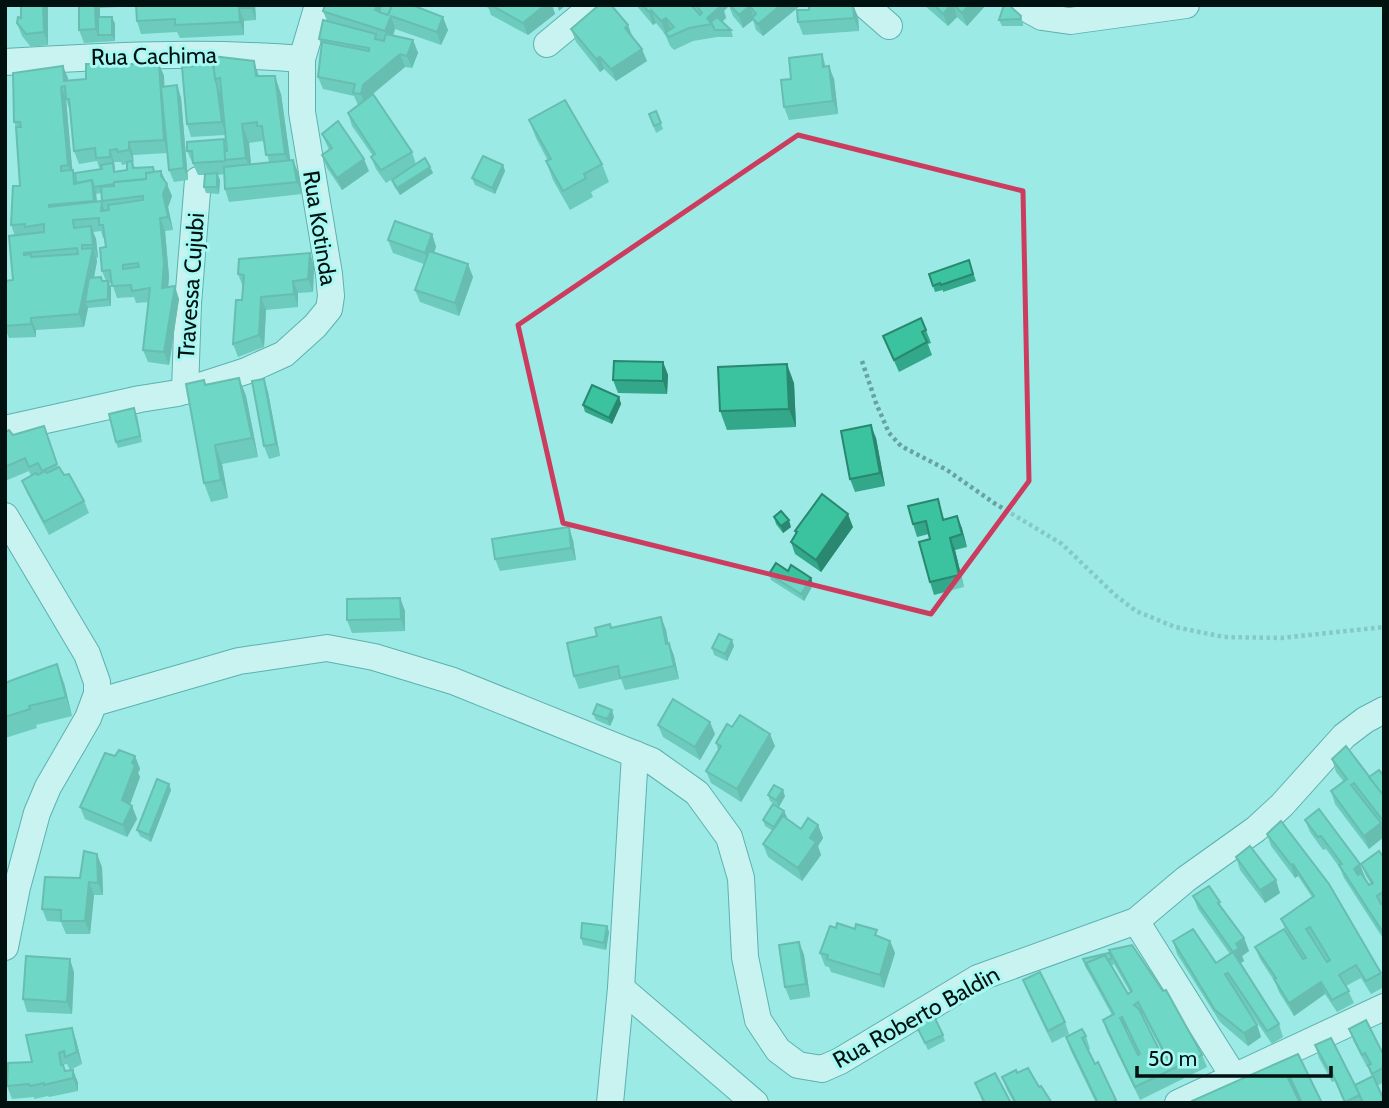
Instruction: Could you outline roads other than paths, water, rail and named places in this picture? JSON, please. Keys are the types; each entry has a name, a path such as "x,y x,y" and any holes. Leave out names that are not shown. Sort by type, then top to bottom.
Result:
{"street":[{"name":"Rua Kotinda","path":"5,429 185,391 247,371 284,354 315,326 329,309 329,274 302,112 302,59 318,5"},
{"path":"547,44 594,5"},
{"path":"865,5 889,26"},
{"path":"1020,5 1042,18 1070,21 1186,5"},
{"name":"Rua Cachima","path":"5,62 140,54 243,54 302,59"},
{"name":"Travessa Cujubi","path":"185,391 187,303 198,180"},
{"path":"5,516 89,658 97,682 94,703 88,718 48,787 37,813 17,887 5,947"},
{"name":"Rua Roberto Baldin","path":"94,703 239,662 327,648 374,657 453,681 652,761 697,793 729,836 741,878 745,957 758,1020 778,1050 798,1065 822,1069 978,978 1136,921 1186,879 1256,829 1282,805 1344,736 1384,710"},
{"path":"610,1103 621,988 635,754"},
{"path":"1136,921 1234,1077"},
{"path":"621,988 755,1103"},
{"path":"1178,1103 1384,1007"}]}
